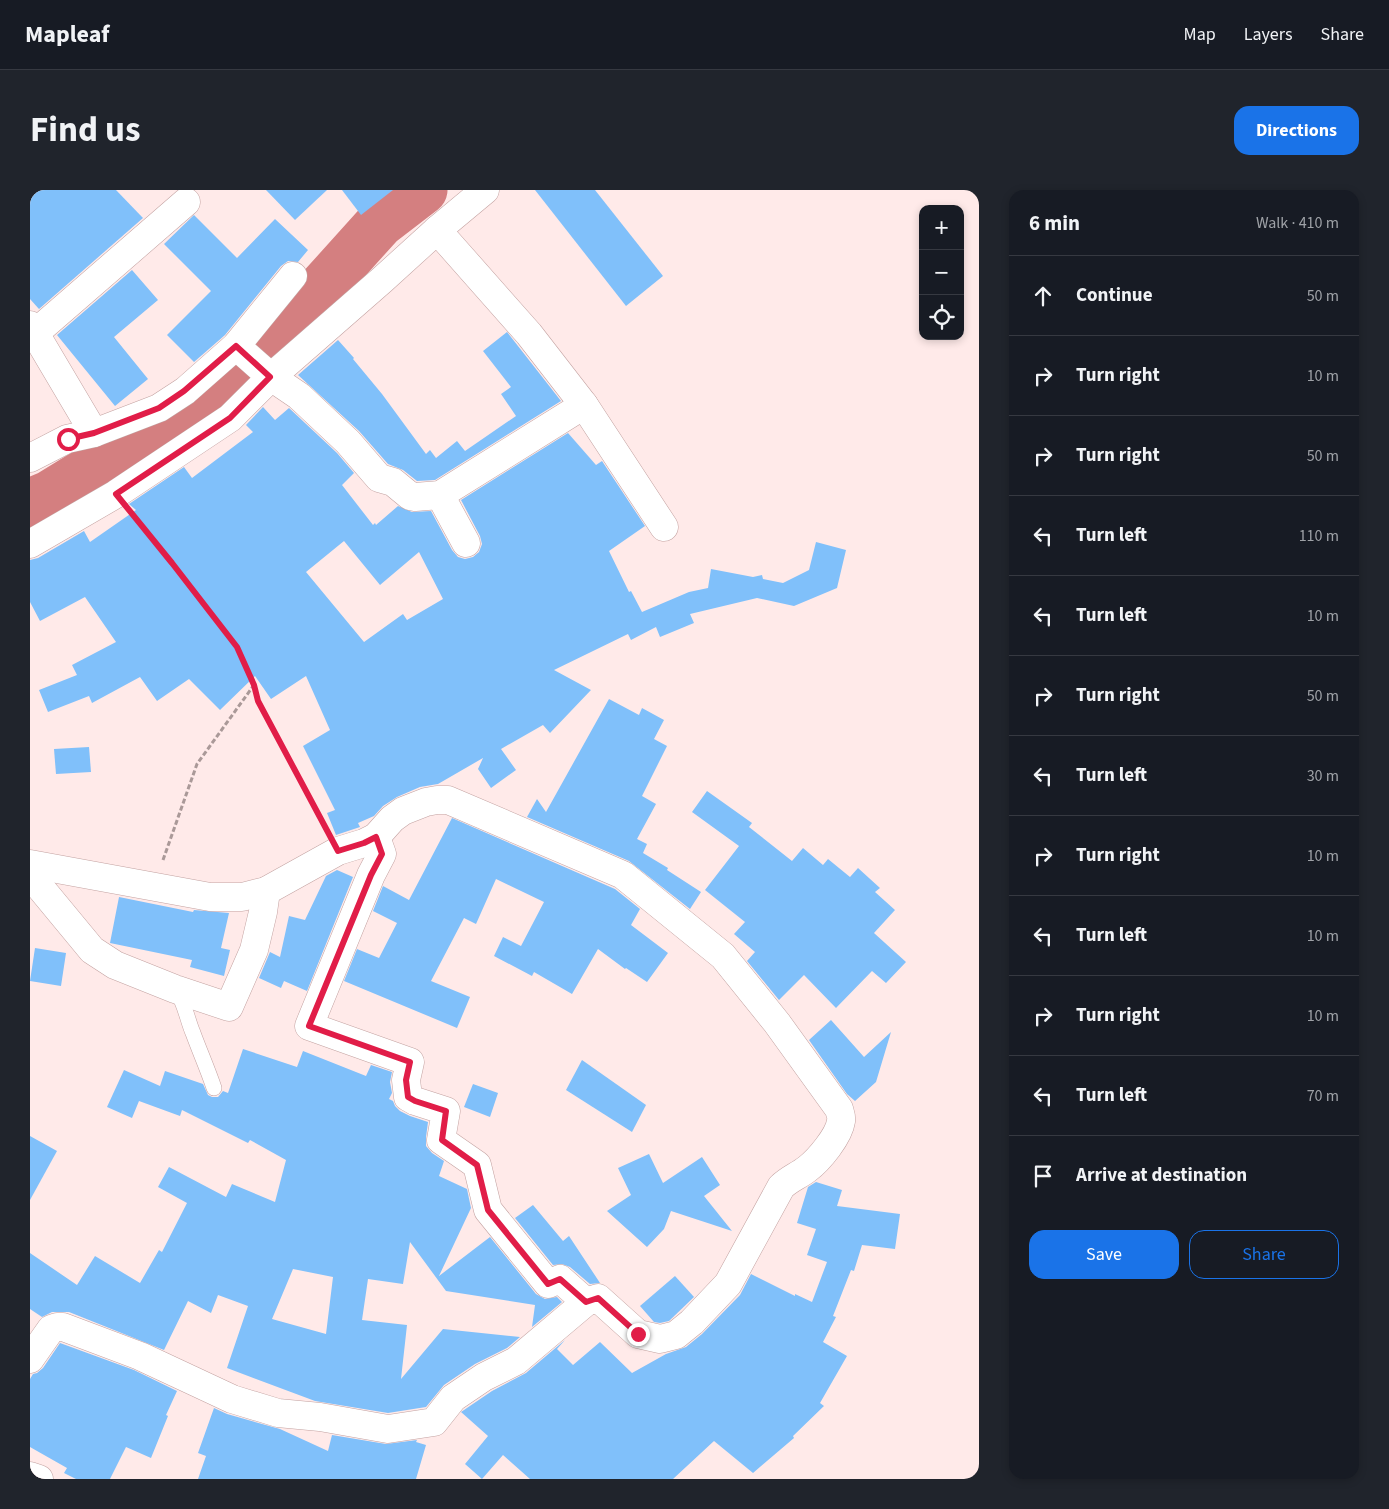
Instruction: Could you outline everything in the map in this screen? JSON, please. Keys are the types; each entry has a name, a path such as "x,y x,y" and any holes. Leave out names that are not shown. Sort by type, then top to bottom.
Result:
{"street":[{"path":"30,544 116,494 230,418 269,375 485,190"},
{"path":"94,433 32,329 186,202"},
{"path":"437,230 529,334 584,405 664,527"},
{"path":"30,458 68,439 94,433 159,408 184,391 241,350 293,276"},
{"path":"241,350 269,375 299,396 348,442 379,478 393,482 410,496 415,497 440,494 584,405"},
{"path":"440,494 466,543"},
{"path":"30,864 210,898 242,897 266,890 338,851 376,837 392,819 403,811 426,802 448,800 623,875 723,956 777,1023 839,1109 842,1120 838,1130 817,1160 781,1187 728,1284 692,1322 676,1335 660,1339 638,1334 598,1298 586,1302 516,1361 484,1378 453,1398 434,1422 388,1429 320,1417 278,1413 232,1399 140,1356 63,1327 51,1329 30,1359"},
{"path":"376,837 382,854 371,875 309,1026 410,1062 406,1080 408,1097 446,1111 442,1140 477,1165 488,1210 548,1284 560,1279 586,1302"},
{"path":"30,875 92,950 115,965 175,989 230,1007 254,950 266,890"},
{"path":"30,1476 39,1479"}],"lane":[{"path":"175,989 187,1014 214,1088"}],"path":[{"path":"116,494 237,647 254,685 258,701 338,851"},
{"path":"154,888 197,764 254,685"}],"building":[{"path":"30,190 116,190 143,218 39,309 30,299"},
{"path":"266,190 327,190 295,220"},
{"path":"342,190 393,190 361,215"},
{"path":"535,190 595,190 663,276 626,306"},
{"path":"194,215 237,258 275,219 308,250 298,262 288,261 281,266 225,335 194,362 167,335 211,291 164,244"},
{"path":"132,270 158,300 114,337 148,379 115,406 57,335"},
{"path":"507,332 561,401 435,480 417,481 403,470 388,464 359,431 298,375 338,340 382,394 426,454 430,450 436,458 457,441 465,451 516,416 501,394 511,387 483,351"},
{"path":"263,407 275,420 289,408 337,453 354,473 342,485 373,525 375,523 376,525 398,506 412,512 431,511 452,550 458,557 465,559 473,557 479,552 482,544 480,536 461,500 568,433 596,465 602,461 645,526 609,551 629,592 631,591 642,612 689,592 708,588 711,569 753,577 762,575 763,579 783,583 809,570 816,542 846,550 837,588 794,606 757,598 690,614 694,623 660,637 656,627 631,640 628,634 554,670 591,690 550,733 543,725 501,749 516,770 491,788 478,769 483,758 438,784 420,787 397,797 383,806 374,816 358,823 360,827 336,835 327,813 335,810 303,746 330,730 306,676 271,699 255,676 220,710 189,679 157,701 140,677 92,703 89,696 48,712 39,690 77,675 72,665 116,642 85,597 40,621 30,602 30,560 38,558 84,531 90,542 136,510 129,504 184,467 192,478 253,432 246,425","holes":["344,541 380,585 419,552 443,599 407,620 403,614 364,642 306,572"]},
{"path":"609,699 639,715 642,708 664,720 654,739 667,746 642,796 656,804 637,839 647,844 643,853 668,868 667,870 701,892 690,909 629,861 527,817 537,799 546,812"},
{"path":"89,747 91,772 56,774 54,749"},
{"path":"707,791 752,823 749,827 792,861 803,848 823,865 828,859 850,877 858,868 880,888 875,892 895,910 874,933 906,962 886,983 872,971 836,1008 804,975 779,1000 747,961 755,952 734,934 745,922 705,890 739,846 692,812"},
{"path":"452,818 615,889 640,909 631,925 668,953 647,982 625,969 598,949 572,994 534,972 532,976 494,956 503,937 521,946 544,902 496,879 476,924 464,918 431,981 470,997 457,1028 344,981 357,949 379,958 397,923 373,911 383,886 409,900"},
{"path":"337,870 353,877 307,991 284,981 281,988 259,978 270,952 280,957 289,916 305,920 326,876"},
{"path":"119,897 193,912 194,910 229,913 221,948 230,950 224,976 190,967 192,960 110,943"},
{"path":"35,948 66,953 61,986 30,981"},
{"path":"831,1020 864,1057 891,1032 876,1082 855,1101 847,1094 809,1040"},
{"path":"243,1049 297,1067 303,1051 366,1076 371,1065 392,1072 390,1082 392,1093 389,1099 393,1101 400,1111 428,1122 426,1146 432,1153 444,1161 439,1176 467,1189 471,1208 439,1276 490,1237 536,1294 545,1299 557,1297 562,1302 532,1327 535,1305 446,1291 410,1242 403,1284 368,1279 362,1320 407,1325 401,1379 443,1329 520,1337 507,1348 475,1364 444,1385 426,1407 388,1413 315,1401 227,1368 248,1306 218,1295 211,1313 188,1301 164,1350 69,1312 52,1312 42,1317 30,1309 30,1253 77,1285 95,1256 140,1283 159,1250 162,1252 187,1203 158,1187 169,1167 226,1197 232,1184 275,1202 286,1160 250,1140 248,1143 182,1110 180,1116 139,1101 132,1118 107,1107 124,1070 160,1086 165,1071 203,1084 208,1095 212,1097 218,1097 223,1091 228,1093","holes":["293,1269 333,1277 326,1334 272,1319"]},
{"path":"582,1060 646,1105 632,1132 566,1090"},
{"path":"473,1084 498,1093 490,1117 464,1107"},
{"path":"30,1136 57,1151 30,1200"},
{"path":"649,1154 663,1183 702,1157 720,1185 704,1196 732,1231 671,1211 664,1229 647,1247 607,1211 631,1195 618,1168"},
{"path":"816,1182 842,1190 837,1206 900,1214 895,1249 862,1245 854,1271 851,1270 833,1316 836,1317 823,1342 847,1356 820,1403 824,1406 793,1436 794,1438 753,1473 714,1441 673,1479 530,1479 503,1455 482,1479 465,1464 488,1436 461,1412 492,1391 526,1373 565,1340 557,1349 573,1365 600,1342 632,1373 666,1354 686,1347 702,1334 740,1295 751,1274 795,1296 795,1294 812,1302 827,1262 807,1255 816,1229 797,1223 808,1187"},
{"path":"533,1205 563,1241 569,1236 600,1283 590,1284 570,1267 562,1264 553,1265 515,1218"},
{"path":"675,1276 694,1297 669,1321 654,1322 640,1306"},
{"path":"60,1343 134,1370 177,1391 166,1415 168,1416 151,1458 126,1447 110,1479 76,1479 64,1473 67,1468 30,1447 30,1379 33,1374 43,1368"},
{"path":"214,1408 227,1414 280,1429 328,1451 332,1435 386,1444 417,1440 416,1442 426,1445 416,1479 198,1479 206,1456 198,1453"}],"waterway":[{"path":"30,503 49,495 215,393 316,294 380,223 423,190"}],"route":[{"path":"68,439 94,433 159,408 184,391 236,346 270,377 230,418 116,494 237,647 254,685 258,701 338,851 376,837 382,854 371,875 309,1026 410,1062 406,1080 408,1097 446,1111 442,1140 477,1165 488,1210 548,1284 560,1279 586,1302 598,1298 638,1334"}]}
